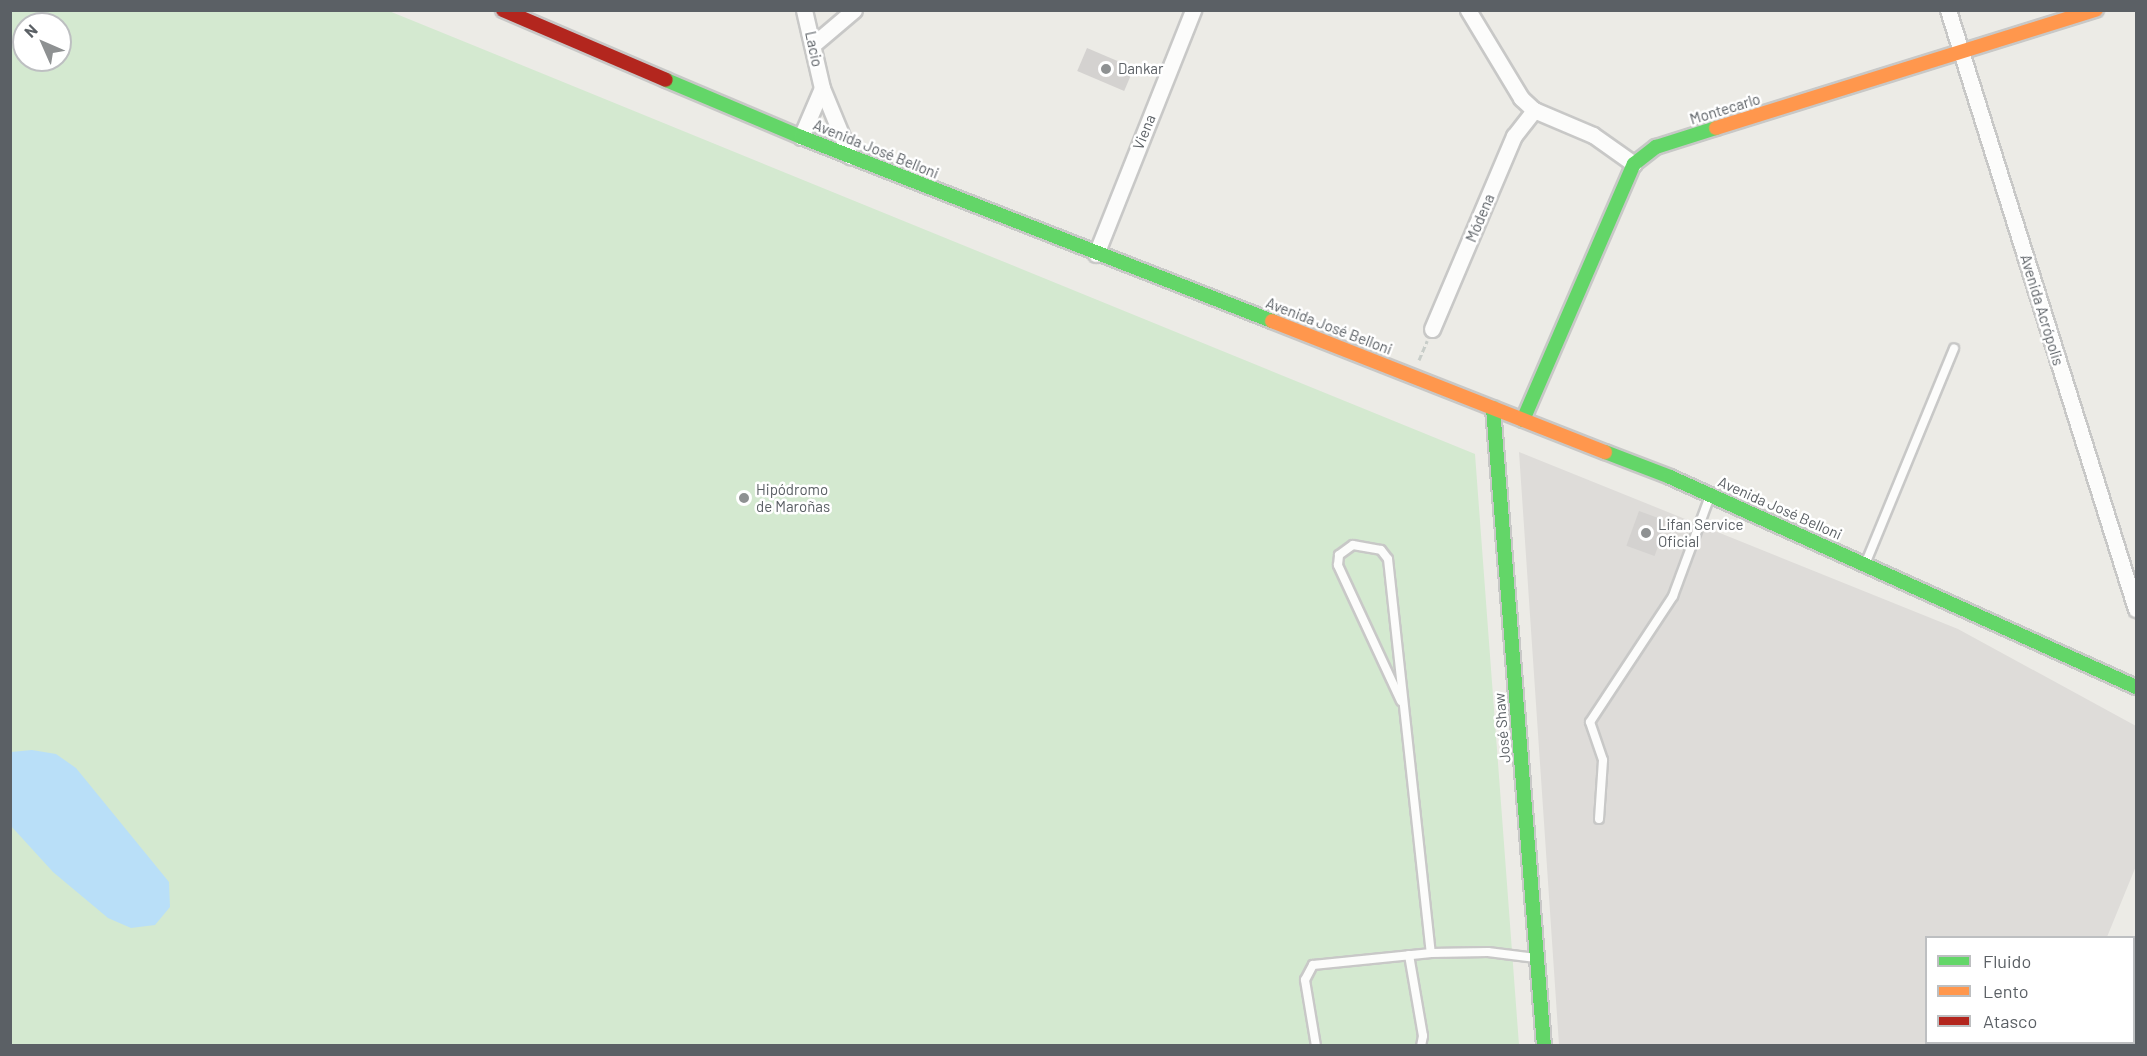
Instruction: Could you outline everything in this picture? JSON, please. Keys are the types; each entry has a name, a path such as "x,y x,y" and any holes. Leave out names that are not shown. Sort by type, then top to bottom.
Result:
{"main road":[{"name":"Avenida José Belloni","path":"503,10 801,137 1096,254 1412,375 1710,495 2136,687"},
{"name":"Montecarlo","path":"1634,164 1656,147 2096,10"},
{"path":"1523,420 1634,164"},
{"name":"José Shaw","path":"1492,408 1544,1046"}],"street":[{"name":"Lacio","path":"804,10 814,43 822,88 850,156"},
{"path":"814,43 854,10"},
{"name":"Viena","path":"1096,254 1193,10"},
{"path":"1468,10 1521,98 1534,110 1593,135 1634,164"},
{"name":"Avenida Acrópolis","path":"1948,10 2136,609"},
{"name":"Lacio","path":"801,137 822,88"},
{"name":"Módena","path":"1432,329 1514,136 1534,110"}],"lane":[{"path":"1866,564 1954,348"},
{"path":"1599,819 1603,760 1590,722 1673,596 1710,495"},
{"path":"1401,701 1338,565 1339,555 1353,545 1381,550 1388,559 1401,701 1431,953"},
{"path":"1316,1046 1305,980 1308,970 1313,965 1431,953 1488,952 1537,958"},
{"path":"1409,955 1421,1046"}],"path":[{"path":"1412,375 1432,329"}],"shaded area":[{"path":"1519,452 1958,629 2136,726 2136,866 2107,936 1925,936 1925,1044 2062,1045 1559,1045"}],"green space":[{"name":"Hipódromo de Maroñas","path":"10,11 389,11 1475,454 1519,1045 11,1045"}],"water":[{"path":"32,750 56,754 76,768 169,882 170,907 155,925 131,928 108,918 53,872 11,826 11,752"}],"building":[{"name":"Dankar","path":"1087,48 1134,68 1124,91 1077,71"},
{"name":"Lifan Service Oficial","path":"1639,511 1667,521 1655,556 1626,546"}],"traffic: fast":[{"path":"666,80 801,137 1272,321"},
{"path":"1523,420 1634,164 1656,147 1716,128"},
{"path":"1493,408 1544,1046"},
{"path":"1605,452 1670,477 2136,687"}],"traffic: slow":[{"path":"1716,128 2096,10"},
{"path":"1272,321 1605,452"}],"traffic: jam":[{"path":"503,10 666,80"}],"place":[{"name":"Dankar","path":"1106,69"},
{"name":"Hipódromo de Maroñas","path":"744,498"},
{"name":"Lifan Service Oficial","path":"1646,533"}]}
